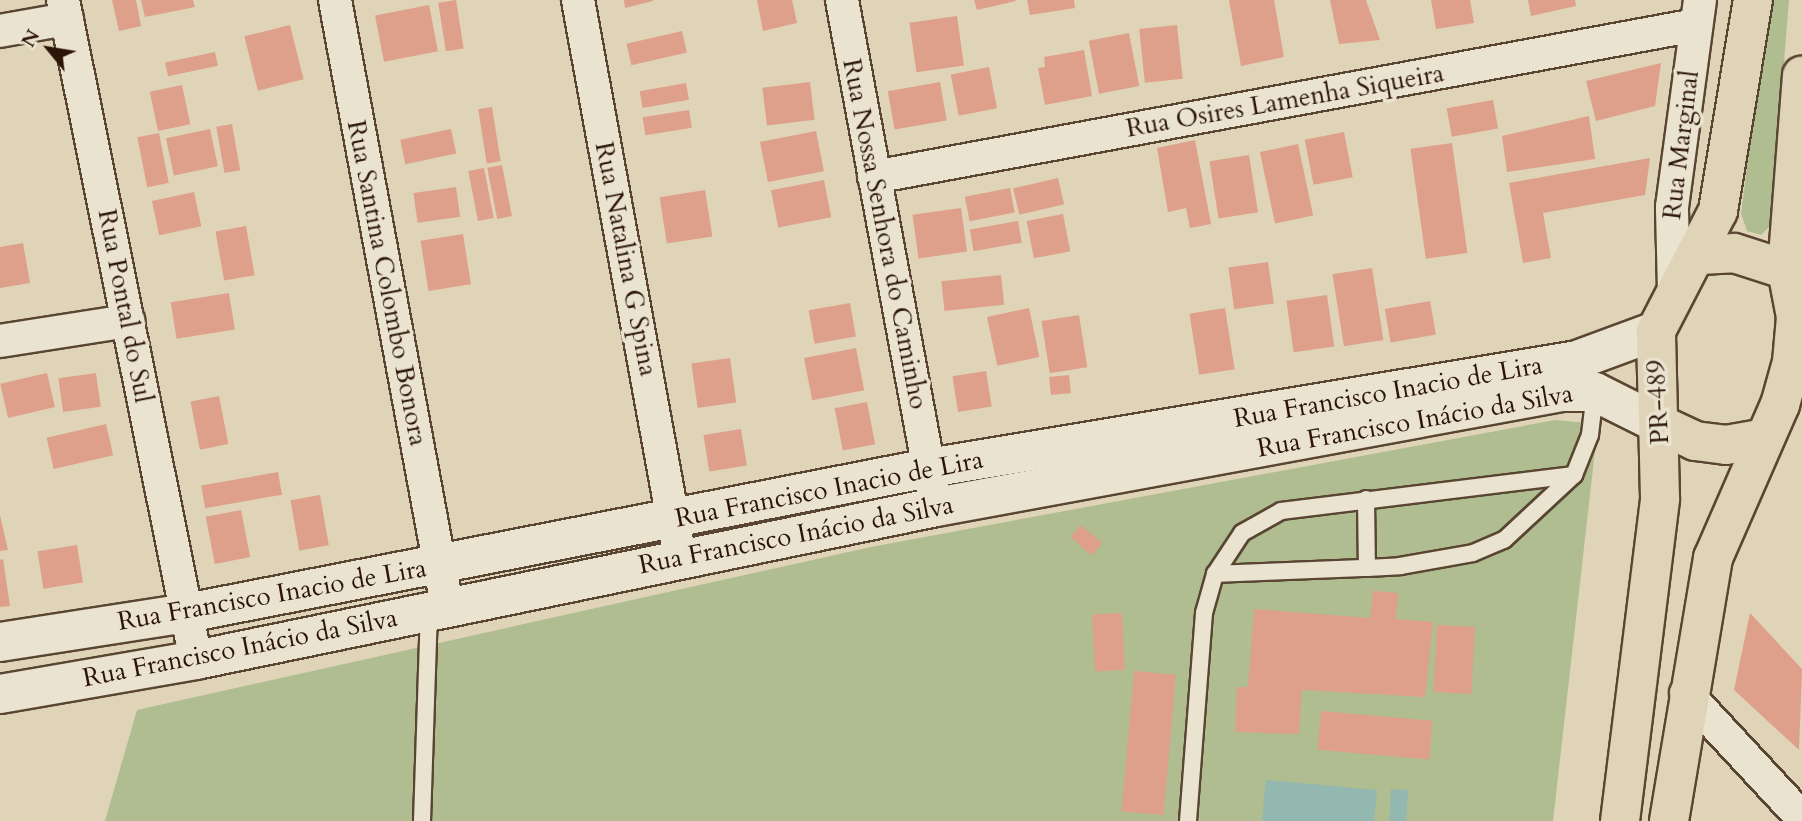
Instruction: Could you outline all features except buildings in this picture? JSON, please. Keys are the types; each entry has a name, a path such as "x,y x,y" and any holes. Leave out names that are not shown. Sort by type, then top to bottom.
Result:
{"main road":[{"name":"PR-489","path":"1620,821 1660,498 1661,425 1656,331 1674,291 1700,255 1728,172 1753,0"},
{"path":"1669,821 1686,693 1713,558 1761,439 1797,370 1794,267 1802,76"},
{"path":"1700,255 1734,253 1794,267"},
{"path":"1661,425 1695,441 1726,445 1761,439"}],"street":[{"name":"Rua Santina Colombo Bonora","path":"335,0 440,565 438,607"},
{"name":"Rua Natalina G Spina","path":"578,0 680,558"},
{"name":"Rua Nossa Senhora do Caminho","path":"842,0 936,507"},
{"path":"0,31 65,10"},
{"name":"Rua Pontal do Sul","path":"65,10 196,660"},
{"name":"Rua Osires Lamenha Siqueira","path":"874,177 1698,12"},
{"name":"Rua Marginal","path":"1674,291 1672,207 1698,12"},
{"path":"0,341 128,321"},
{"name":"Rua Francisco Inacio de Lira","path":"0,642 187,612 440,565 929,468 1577,360 1656,331"},
{"name":"Rua Francisco Inácio da Silva","path":"0,694 196,660 438,607 936,507 1562,392 1595,392"},
{"path":"1595,392 1661,425"},
{"path":"1686,693 1802,818"}],"lane":[{"path":"1215,574 1367,568 1473,553 1504,540 1574,475 1587,447 1595,392"},
{"path":"1188,821 1204,613 1215,574 1226,551 1258,520 1366,499 1574,475"},
{"path":"1366,499 1367,568"},
{"path":"422,821 438,607"}],"green space":[{"path":"1769,0 1789,0 1771,225 1761,235 1747,231 1741,213"},
{"path":"1555,420 1598,424 1553,821 105,821 137,710 871,547"}],"water":[{"path":"1266,780 1377,790 1374,821 1262,821"},
{"path":"1391,789 1408,790 1406,821 1389,821"}]}
